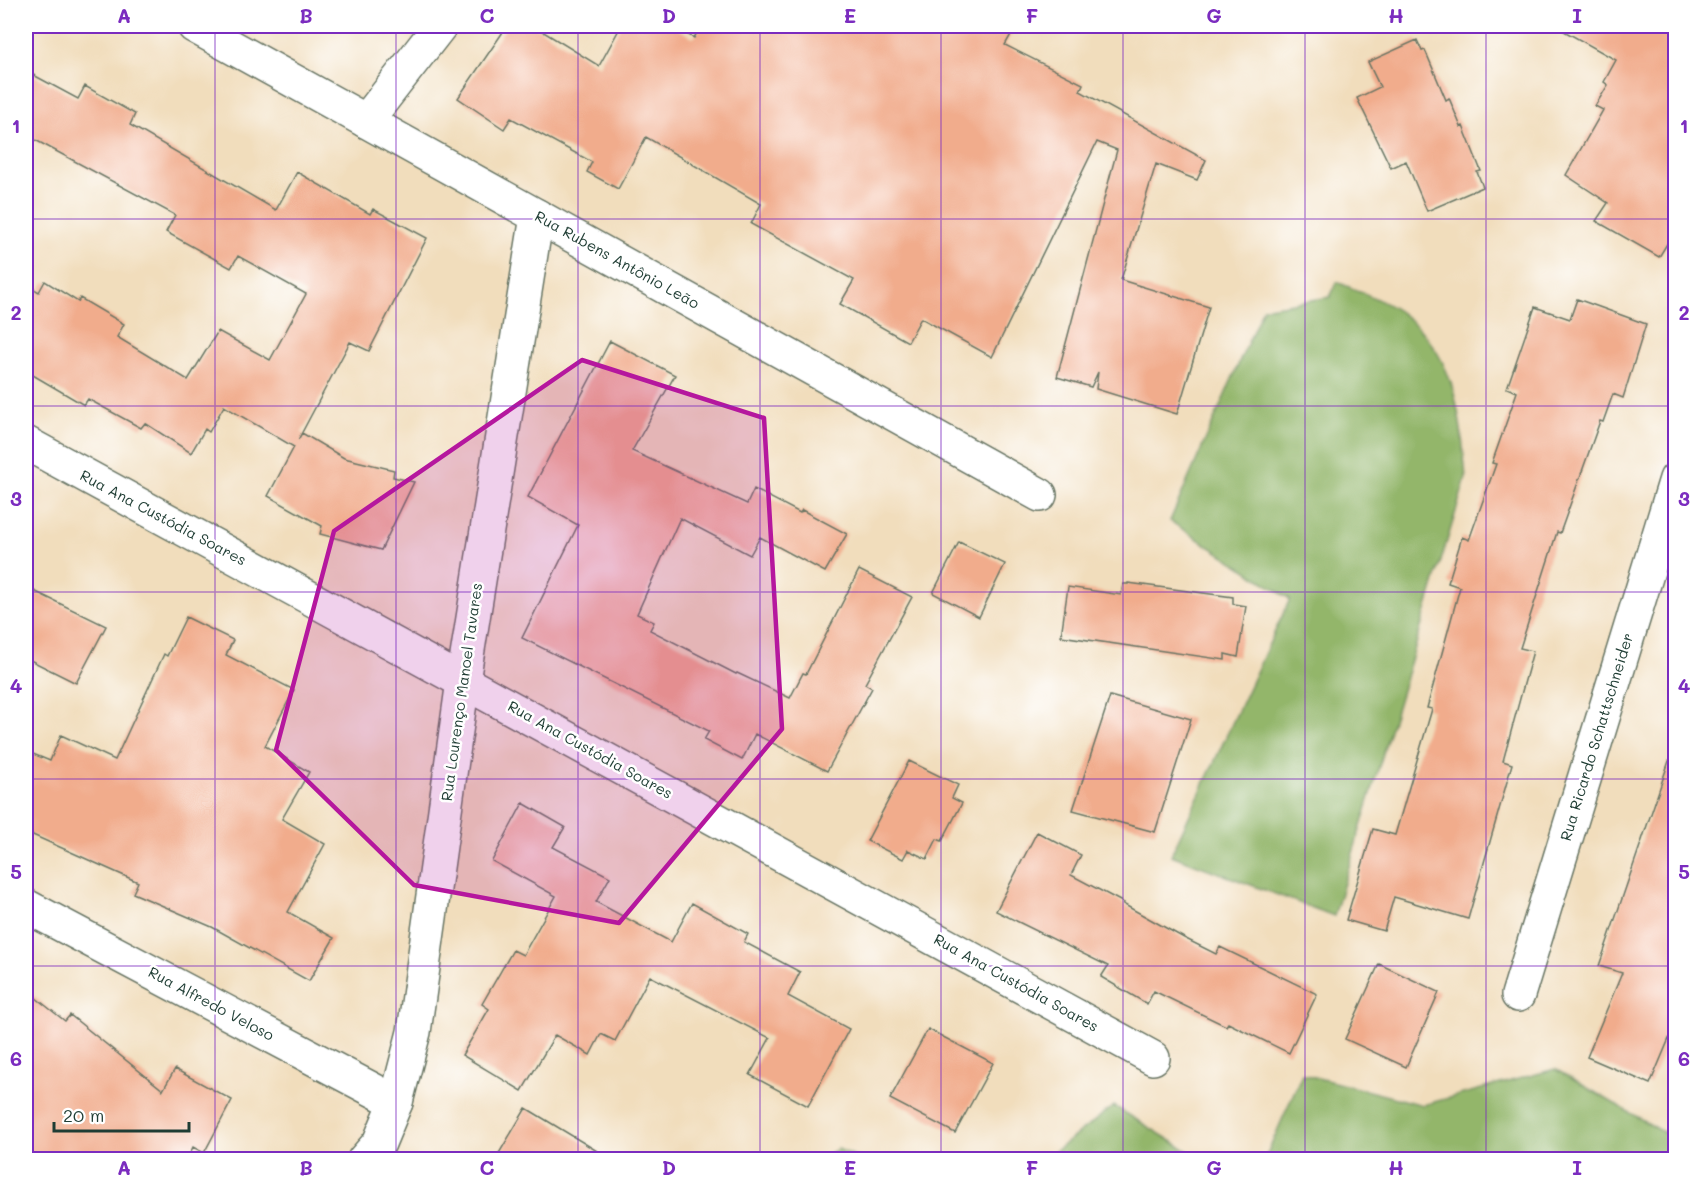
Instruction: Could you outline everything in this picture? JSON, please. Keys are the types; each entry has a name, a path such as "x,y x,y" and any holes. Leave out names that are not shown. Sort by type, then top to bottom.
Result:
{"street":[{"name":"Rua Rubens Antônio Leão","path":"194,26 1040,495"},
{"path":"366,121 440,26"},
{"name":"Rua Lourenço Manoel Tavares","path":"364,1160 380,1143 396,1102 414,1032 463,681 537,216"},
{"name":"Rua Ana Custódia Soares","path":"26,443 1153,1058"},
{"name":"Rua Ricardo Schattschneider","path":"1518,995 1676,479"},
{"name":"Rua Alfredo Veloso","path":"26,906 396,1102"}],"highlighted area":[{"path":"582,360 764,418 782,729 619,923 414,885 276,750 334,531"}],"green space":[{"path":"1337,282 1393,307 1419,328 1434,346 1452,387 1458,409 1466,478 1334,916 1171,855 1290,599 1170,521 1263,308 1330,297"},
{"path":"1555,1069 1675,1139 1675,1159 1265,1159 1302,1074 1423,1105"},
{"path":"1114,1106 1201,1159 1045,1159"},
{"path":"838,1149 862,1159 818,1159"}],"building":[{"path":"507,26 534,26 599,66 621,26 672,26 694,38 701,26 1016,26 1005,45 1083,84 1080,91 1206,160 1197,180 1156,164 1121,280 1209,307 1177,414 1096,389 1098,372 1091,387 1057,377 1117,150 1097,142 992,357 921,318 908,342 840,304 854,280 751,224 761,204 646,137 618,189 587,172 592,162 511,118 504,129 458,98"},
{"path":"1555,26 1676,26 1676,229 1659,257 1596,221 1608,203 1566,175 1603,110 1595,106 1608,85 1604,82 1616,60"},
{"path":"1417,40 1422,51 1425,50 1446,100 1449,98 1461,127 1463,126 1481,171 1477,172 1483,187 1427,211 1406,161 1391,168 1357,98 1380,87 1368,62"},
{"path":"26,71 78,99 85,86 135,114 130,125 276,210 297,172 370,214 373,209 427,238 369,351 350,342 298,440 302,433 344,458 394,470 393,477 414,482 381,550 320,534 322,526 268,496 294,447 224,406 209,432 205,429 191,453 145,423 141,428 88,399 84,405 26,371 26,284 39,292 45,281 78,302 80,298 124,324 117,337 188,380 218,331 270,360 306,294 238,256 231,268 166,232 175,215 26,135"},
{"path":"1577,299 1646,324 1623,398 1613,394 1603,422 1600,421 1560,533 1557,532 1520,648 1533,651 1503,761 1512,764 1468,919 1394,897 1384,931 1346,920 1373,829 1395,835 1432,709 1427,708 1460,587 1448,583 1462,537 1469,540 1496,464 1492,463 1517,392 1507,388 1535,307 1570,319"},
{"path":"610,341 675,375 632,451 747,504 754,489 800,513 802,510 847,534 825,572 760,537 750,555 680,518 637,614 654,622 650,630 736,674 790,698 803,673 806,674 859,570 912,597 865,684 872,688 827,771 755,734 742,760 704,740 709,731 522,638 578,525 528,497"},
{"path":"959,542 1005,564 979,617 933,593"},
{"path":"1123,584 1233,597 1233,604 1246,606 1238,657 1225,654 1225,660 1061,636 1068,587 1121,595"},
{"path":"26,587 106,626 76,683 26,658"},
{"path":"186,617 233,640 226,655 294,690 265,746 309,772 282,819 325,844 288,912 334,938 309,981 212,927 133,893 138,882 26,832 26,751 50,761 61,735 115,760 164,654 167,656"},
{"path":"1110,696 1191,719 1155,832 1073,810"},
{"path":"909,761 958,785 952,798 962,803 942,841 937,839 927,859 908,850 903,859 867,841"},
{"path":"1669,761 1676,762 1676,1022 1650,1084 1587,1057 1622,973 1599,966"},
{"path":"523,803 565,827 553,847 610,877 596,902 671,942 692,903 748,934 744,942 800,972 788,996 849,1029 808,1106 750,1075 770,1038 650,976 615,1041 601,1034 590,1055 555,1035 522,1091 462,1055 489,1009 482,1004 513,950 523,955 556,896 492,861"},
{"path":"1037,832 1081,855 1071,875 1216,954 1220,947 1317,994 1289,1053 1228,1023 1226,1026 1154,991 1147,1004 1101,977 1108,966 996,911"},
{"path":"1379,964 1439,992 1406,1067 1345,1039"},
{"path":"26,990 65,1021 70,1015 163,1090 175,1069 232,1100 204,1153 193,1147 187,1160 26,1160"},
{"path":"928,1029 993,1063 955,1133 890,1099"},
{"path":"526,1108 612,1160 495,1160"}]}
